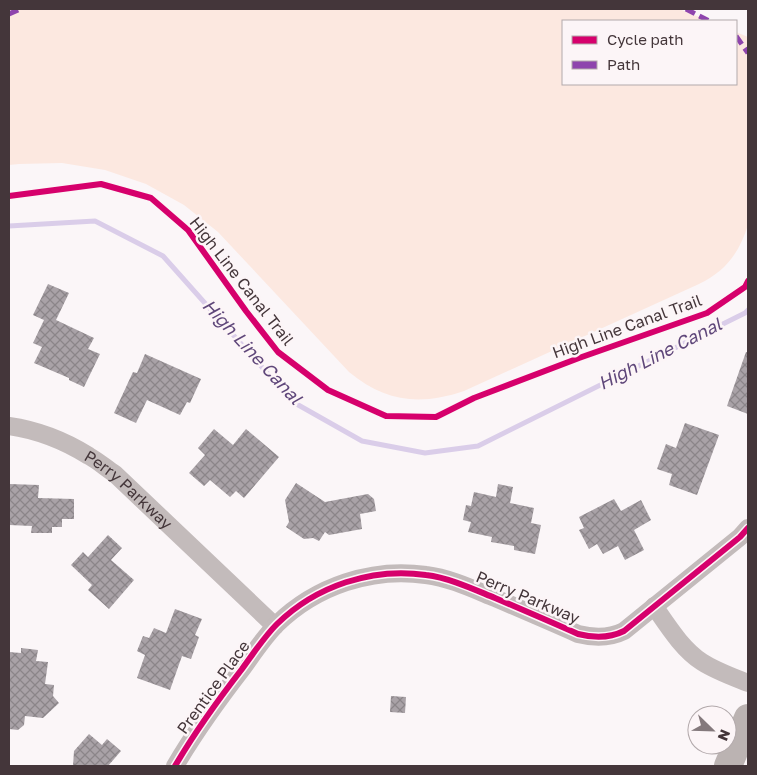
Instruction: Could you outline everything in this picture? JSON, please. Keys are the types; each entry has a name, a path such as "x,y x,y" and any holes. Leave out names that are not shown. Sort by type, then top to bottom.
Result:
{"main road":[{"path":"728,766 748,718"}],"street":[{"name":"Perry Parkway","path":"9,426 46,435 88,456 115,474 275,626 294,608 324,591 367,576 390,573 427,575 462,585 578,634 589,637 603,637 624,630 740,537 748,528"},
{"path":"654,606 678,640 700,661 748,683"},
{"name":"Prentice Place","path":"176,766 220,698 275,626"}],"shaded area":[{"path":"9,9 679,9 707,20 562,20 562,85 737,85 737,32 748,37 748,225 736,253 724,267 699,284 464,391 433,399 403,398 390,395 362,382 349,372 218,232 184,205 146,184 105,170 62,163 9,165"}],"building":[{"path":"48,284 69,293 56,320 94,338 88,349 100,354 84,387 69,380 69,378 34,363 42,347 33,343 44,320 33,315"},
{"path":"746,352 748,352 748,414 727,406"},
{"path":"145,354 201,379 190,403 187,402 180,415 147,400 136,423 114,413 133,372 137,373"},
{"path":"685,423 719,435 697,495 669,485 672,474 657,469 666,444 676,448"},
{"path":"214,429 233,445 246,429 279,457 244,498 236,491 230,497 210,480 204,486 189,473 205,455 198,448"},
{"path":"296,483 325,502 368,494 374,499 376,511 360,514 362,529 329,535 325,532 319,541 313,538 304,539 286,527 289,522 285,500"},
{"path":"9,484 39,485 38,498 74,499 74,519 62,519 62,527 52,527 52,533 31,533 32,526 9,525"},
{"path":"498,484 513,487 510,503 534,508 531,523 541,525 535,554 514,550 514,546 491,542 492,537 468,532 471,522 463,520 466,505 471,506 474,492 496,497"},
{"path":"614,499 621,511 641,500 651,520 634,530 644,550 625,560 618,546 603,554 597,544 589,549 579,530 584,528 579,517"},
{"path":"108,535 122,548 111,560 134,580 109,609 88,590 92,585 71,565 83,552 88,557"},
{"path":"175,609 202,619 195,635 199,637 191,659 182,656 170,690 137,678 145,655 137,651 143,636 149,638 154,628 166,633"},
{"path":"21,648 38,650 36,661 48,662 45,684 54,685 53,696 59,703 43,718 25,716 24,725 18,730 9,729 9,652 21,653"},
{"path":"391,696 406,697 405,713 390,712"},
{"path":"89,734 102,745 107,739 121,751 108,766 73,766 74,751"}],"waterway":[{"name":"High Line Canal","path":"9,226 95,221 163,256 293,402 362,441 425,453 478,446 748,310"}],"marked path":[{"path":"9,14 20,9"},
{"path":"686,9 707,20"},
{"path":"737,37 748,53"}],"cycle path":[{"name":"High Line Canal Trail","path":"9,196 101,184 151,198 188,230 278,352 328,390 386,416 436,417 474,398 579,358 707,313 745,287 748,281"},
{"path":"175,766 207,716 277,624 309,599 346,582 385,574 406,573 435,576 453,581 578,634 596,637 608,636 624,631 740,537 748,528"}]}
